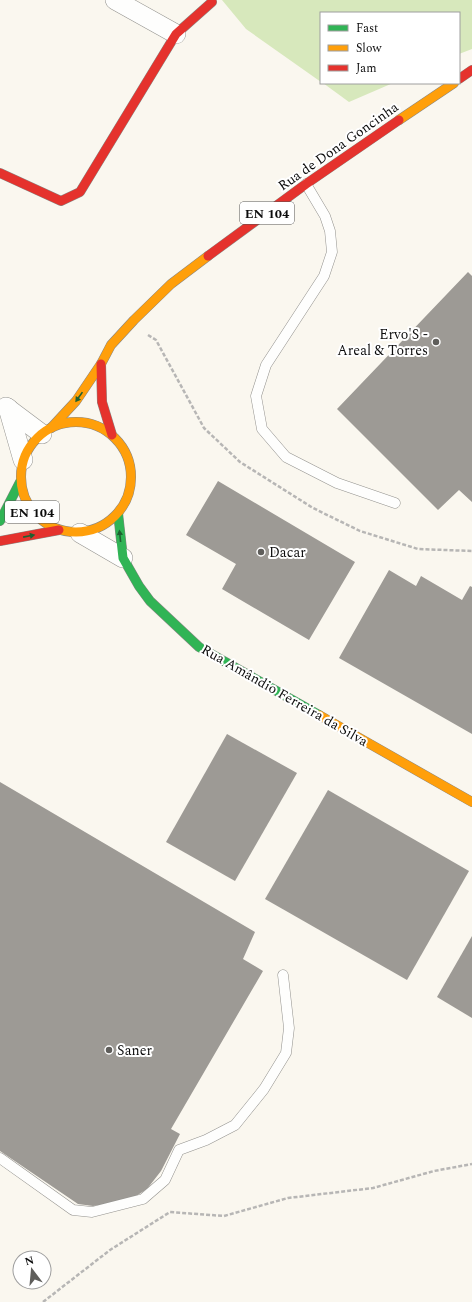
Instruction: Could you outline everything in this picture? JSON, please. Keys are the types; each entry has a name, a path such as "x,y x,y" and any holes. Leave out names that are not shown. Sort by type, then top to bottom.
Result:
{"main road":[{"path":"0,173 61,202 80,192 176,34 212,2"},
{"path":"460,78 472,70"},
{"name":"Rua de Dona Goncinha","path":"46,431 76,401 101,364 111,345 171,284 306,184 453,84"},
{"name":"Rua de Dona Goncinha","path":"101,364 102,402 112,435"},
{"name":"EN 104","path":"82,422 98,426 112,435 123,448 130,464 131,482 127,498 118,513 107,523 94,530 80,533 59,530 44,523 32,512 24,498 20,482 23,460 30,446 46,431 66,423 82,422"},
{"name":"EN 104","path":"0,521 20,482"},
{"name":"Rua Amândio Ferreira da Silva","path":"118,513 123,558 139,586 150,601 199,647 472,802"},
{"name":"EN 104","path":"0,541 59,530"}],"street":[{"path":"115,0 176,34"},
{"path":"4,406 46,431"},
{"path":"4,406 23,460"},
{"path":"80,533 123,558"}],"lane":[{"path":"306,184 325,216 330,231 332,252 324,276 266,365 256,396 262,429 286,457 337,483 395,503"},
{"path":"0,1158 73,1210 92,1212 144,1199 165,1180 179,1150 206,1140 235,1125 264,1089 286,1053 289,1028 283,976"}],"path":[{"path":"43,1302 110,1250 170,1212 224,1216 288,1198 373,1188 434,1170 472,1164"}],"green space":[{"path":"222,0 472,0 472,49 460,54 460,12 320,12 320,81 246,29"},
{"path":"324,84 391,84 349,102"}],"building":[{"name":"Ervo'S - Areal & Torres","path":"468,272 472,276 472,502 459,490 438,510 337,409"},
{"path":"218,481 355,562 309,640 222,589 236,564 186,535"},
{"path":"389,570 416,586 421,576 462,600 470,586 472,587 472,734 339,658"},
{"path":"227,734 297,773 235,881 166,842"},
{"name":"Saner","path":"0,782 255,932 243,959 263,971 171,1129 180,1134 161,1171 147,1189 133,1198 93,1206 78,1204 0,1151"},
{"path":"328,790 469,871 407,980 265,899"},
{"path":"472,936 472,1018 437,997"}],"traffic: fast":[{"path":"0,521 20,482"},
{"path":"118,513 123,558 139,586 150,601 199,647 319,715"}],"traffic: slow":[{"path":"399,120 453,84"},
{"path":"51,428 76,401 101,364 111,345 171,284 208,256"},
{"path":"76,422 97,426 107,431 115,438 122,446 127,456 131,477 127,498 122,508 115,516 107,523 97,528 76,532 55,528 45,523 37,516 30,508 25,498 21,477 25,456 30,446 37,438 45,431 55,426 76,422"},
{"path":"319,715 472,802"}],"traffic: jam":[{"path":"0,173 61,201 80,192 176,34 212,2"},
{"path":"460,78 472,70"},
{"path":"208,256 306,184 399,120"},
{"path":"101,364 102,402 112,435"},
{"path":"0,541 59,530"}],"place":[{"name":"Ervo'S - Areal & Torres","path":"436,342"},
{"name":"Dacar","path":"261,552"},
{"name":"Saner","path":"109,1050"}]}
